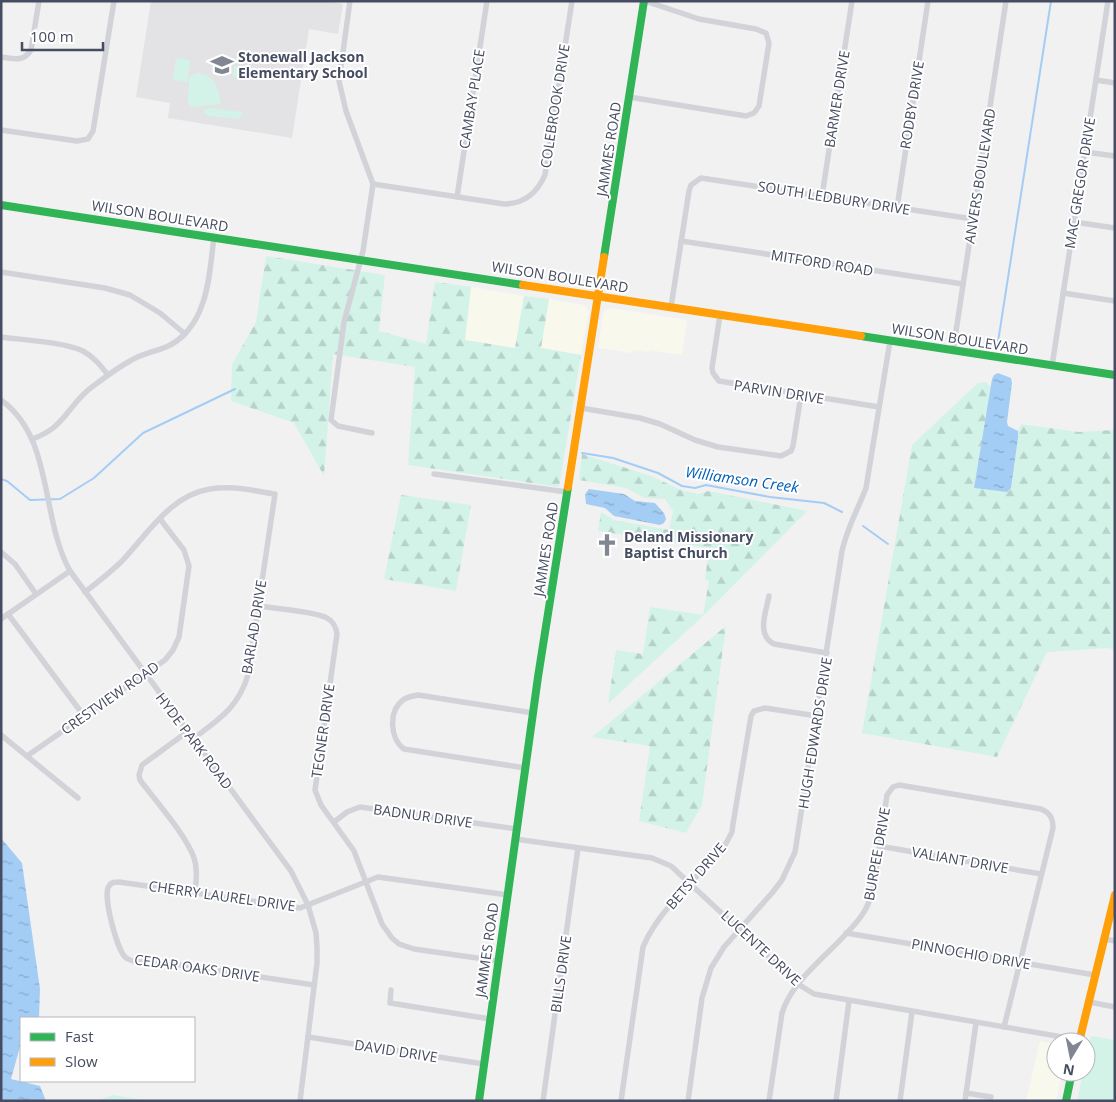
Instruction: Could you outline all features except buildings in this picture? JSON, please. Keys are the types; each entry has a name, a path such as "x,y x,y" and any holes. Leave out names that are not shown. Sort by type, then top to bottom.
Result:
{"main road":[{"name":"JAMMES ROAD","path":"479,1101 533,713 644,1"},
{"name":"WILSON BOULEVARD","path":"1,205 1115,375"},
{"path":"1082,1032 1115,894"},
{"path":"1066,1101 1070,1082"}],"street":[{"path":"1,57 20,59 31,50 39,1"},
{"path":"1,130 76,141 88,139 91,136 97,113 114,1"},
{"path":"350,1 339,72 340,89 346,111 373,184 363,250 344,322 332,420 338,426 372,433"},
{"name":"CAMBAY PLACE","path":"457,198 487,1"},
{"name":"COLEBROOK DRIVE","path":"373,184 504,204 513,204 530,196 541,184 545,175 572,1"},
{"path":"629,98 746,116 754,113 759,106 769,42 766,33 756,29 699,19 644,1"},
{"name":"BARMER DRIVE","path":"822,196 852,1"},
{"name":"RODBY DRIVE","path":"896,208 928,1"},
{"name":"ANVERS BOULEVARD","path":"952,350 1006,1"},
{"name":"MAC GREGOR DRIVE","path":"1052,366 1108,1"},
{"path":"1096,80 1115,84"},
{"path":"1085,152 1115,156"},
{"name":"SOUTH LEDBURY DRIVE","path":"681,241 689,191 691,185 701,178 973,219"},
{"path":"1074,222 1115,228"},
{"path":"33,439 54,427 81,396 108,375 141,355 168,347 185,334 191,327 202,305 214,237"},
{"path":"671,307 681,241"},
{"name":"MITFORD ROAD","path":"681,241 963,284"},
{"path":"1,272 105,288 130,295 160,312 185,334"},
{"path":"1063,293 1115,301"},
{"name":"PARVIN DRIVE","path":"720,315 712,368 715,378 724,383 879,407"},
{"path":"1,337 75,348 89,355 108,375"},
{"name":"HUGH EDWARDS DRIVE","path":"688,1101 702,998 717,956 782,880 796,852 842,551 848,527 866,488 890,341"},
{"path":"581,408 645,419 706,444 781,456 791,451 793,446 801,395"},
{"name":"HYDE PARK ROAD","path":"1,400 20,418 33,439 57,542 70,571 144,674 291,871 308,905 316,933 317,948 300,1101"},
{"path":"434,474 568,492"},
{"name":"BARLAD DRIVE","path":"160,519 177,503 188,496 211,489 236,488 275,494 248,675 240,696 227,712 193,738"},
{"path":"85,592 122,561 160,519"},
{"name":"CRESTVIEW ROAD","path":"27,756 165,660 176,644 189,573 188,559 184,550 160,519"},
{"path":"1,552 15,564 36,594"},
{"path":"1,619 70,571"},
{"path":"769,596 763,627 764,634 770,642 827,653"},
{"name":"TEGNER DRIVE","path":"258,606 322,616 333,623 336,628 337,634 315,783 317,798 354,851 382,924 399,944 414,949 498,961"},
{"path":"8,614 84,716"},
{"path":"525,768 404,749 394,739 392,732 393,724 398,705 409,696 418,695 533,713"},
{"name":"BETSY DRIVE","path":"621,1101 643,948 654,926 723,849 732,832 749,722 754,711 765,708 817,716"},
{"path":"187,732 142,765 138,775 190,848 196,867 195,893"},
{"path":"1,735 78,798"},
{"name":"BURPEE DRIVE","path":"769,1101 782,1013 788,998 798,984 862,916 870,900 873,891 887,795 893,787 904,785 1041,809 1048,812 1052,818 1053,828 1041,874"},
{"name":"BADNUR DRIVE","path":"334,822 347,812 360,807 517,829"},
{"name":"LUCENTE DRIVE","path":"515,839 658,860 671,866 798,984 819,996 1046,1035"},
{"name":"VALIANT DRIVE","path":"880,846 1041,874"},
{"name":"BILLS DRIVE","path":"544,1101 578,848"},
{"path":"1004,1027 1041,874"},
{"name":"CHERRY LAUREL DRIVE","path":"109,885 119,882 300,908 378,877 508,895"},
{"name":"CEDAR OAKS DRIVE","path":"109,885 107,890 108,909 121,951 126,958 136,961 160,962 314,985"},
{"name":"PINNOCHIO DRIVE","path":"846,933 1095,975"},
{"path":"1104,939 1115,941"},
{"path":"391,990 390,1003 490,1020"},
{"path":"836,1101 850,1001"},
{"path":"1089,1002 1115,1006"},
{"path":"900,1101 912,1012"},
{"path":"964,1101 976,1022"},
{"name":"DAVID DRIVE","path":"308,1037 484,1064"},
{"path":"966,1093 991,1096"}],"shaded area":[{"name":"Stonewall Jackson Elementary School","path":"151,1 328,1 343,4 338,34 309,29 292,138 168,118 170,103 136,97"},
{"path":"471,287 524,296 515,348 465,340"},
{"path":"549,299 584,305 589,311 581,355 541,348"},
{"path":"610,308 687,320 682,355 649,350 649,352 633,350 632,353 598,348 603,314 605,310"},
{"path":"1040,1041 1046,1042 1046,1082 1060,1082 1056,1101 1026,1101"}],"green space":[{"path":"176,58 190,60 187,82 173,80"},
{"path":"234,66 243,69 240,78 237,79 233,76"},
{"path":"196,73 208,76 214,82 221,104 192,107 188,103 189,77"},
{"path":"211,108 242,112 240,119 208,116 204,113 204,110"},
{"path":"266,256 385,275 379,331 426,344 435,282 471,287 465,340 515,348 524,296 549,299 541,348 581,355 559,487 408,465 415,367 333,354 324,476 294,423 231,401 232,364 256,322"},
{"path":"986,382 991,387 974,488 1007,492 1011,488 1018,431 1021,424 1079,432 1115,430 1115,650 1108,648 1047,652 997,757 862,733 912,445 978,383"},
{"path":"582,454 651,476 681,490 698,494 709,491 807,511 703,616 608,704 616,650 643,654 650,607 703,615 709,581 705,580 709,548 598,531 601,512 614,520 669,530 673,511 665,499 644,498 626,488 579,480"},
{"path":"401,495 471,505 456,591 384,579"},
{"path":"726,626 702,805 686,833 639,821 650,746 592,737"},
{"path":"1096,1037 1115,1040 1115,1101 1077,1101 1081,1082 1096,1082"},
{"path":"113,1095 151,1101 96,1101"}],"water":[{"path":"998,373 1011,378 1007,422 1008,426 1018,431 1011,488 1007,492 974,488 992,379"},
{"path":"589,489 624,494 635,501 655,503 664,513 666,519 660,525 614,516 605,508 586,504 585,494"},
{"path":"1,838 22,863 40,989 39,1017 20,1017 20,1047 11,1079 40,1086 46,1101 1,1101"}],"waterway":[{"path":"998,342 1051,1"},
{"name":"Williamson Creek","path":"1,479 7,481 30,500 60,499 94,478 143,433 235,389"},
{"name":"Williamson Creek","path":"582,453 613,458 658,473 682,486 695,488 706,485 770,497 824,503 842,512"},
{"name":"Williamson Creek","path":"863,526 888,544"}],"traffic: fast":[{"path":"604,257 644,1"},
{"path":"1,205 523,285"},
{"path":"861,336 1115,375"},
{"path":"479,1101 538,677 568,487"},
{"path":"1066,1101 1070,1082"}],"traffic: slow":[{"path":"568,487 604,257"},
{"path":"523,285 861,336"},
{"path":"1081,1032 1115,895"}],"place":[{"name":"Stonewall Jackson Elementary School","path":"222,65"},
{"name":"Deland Missionary Baptist Church","path":"607,545"}]}
